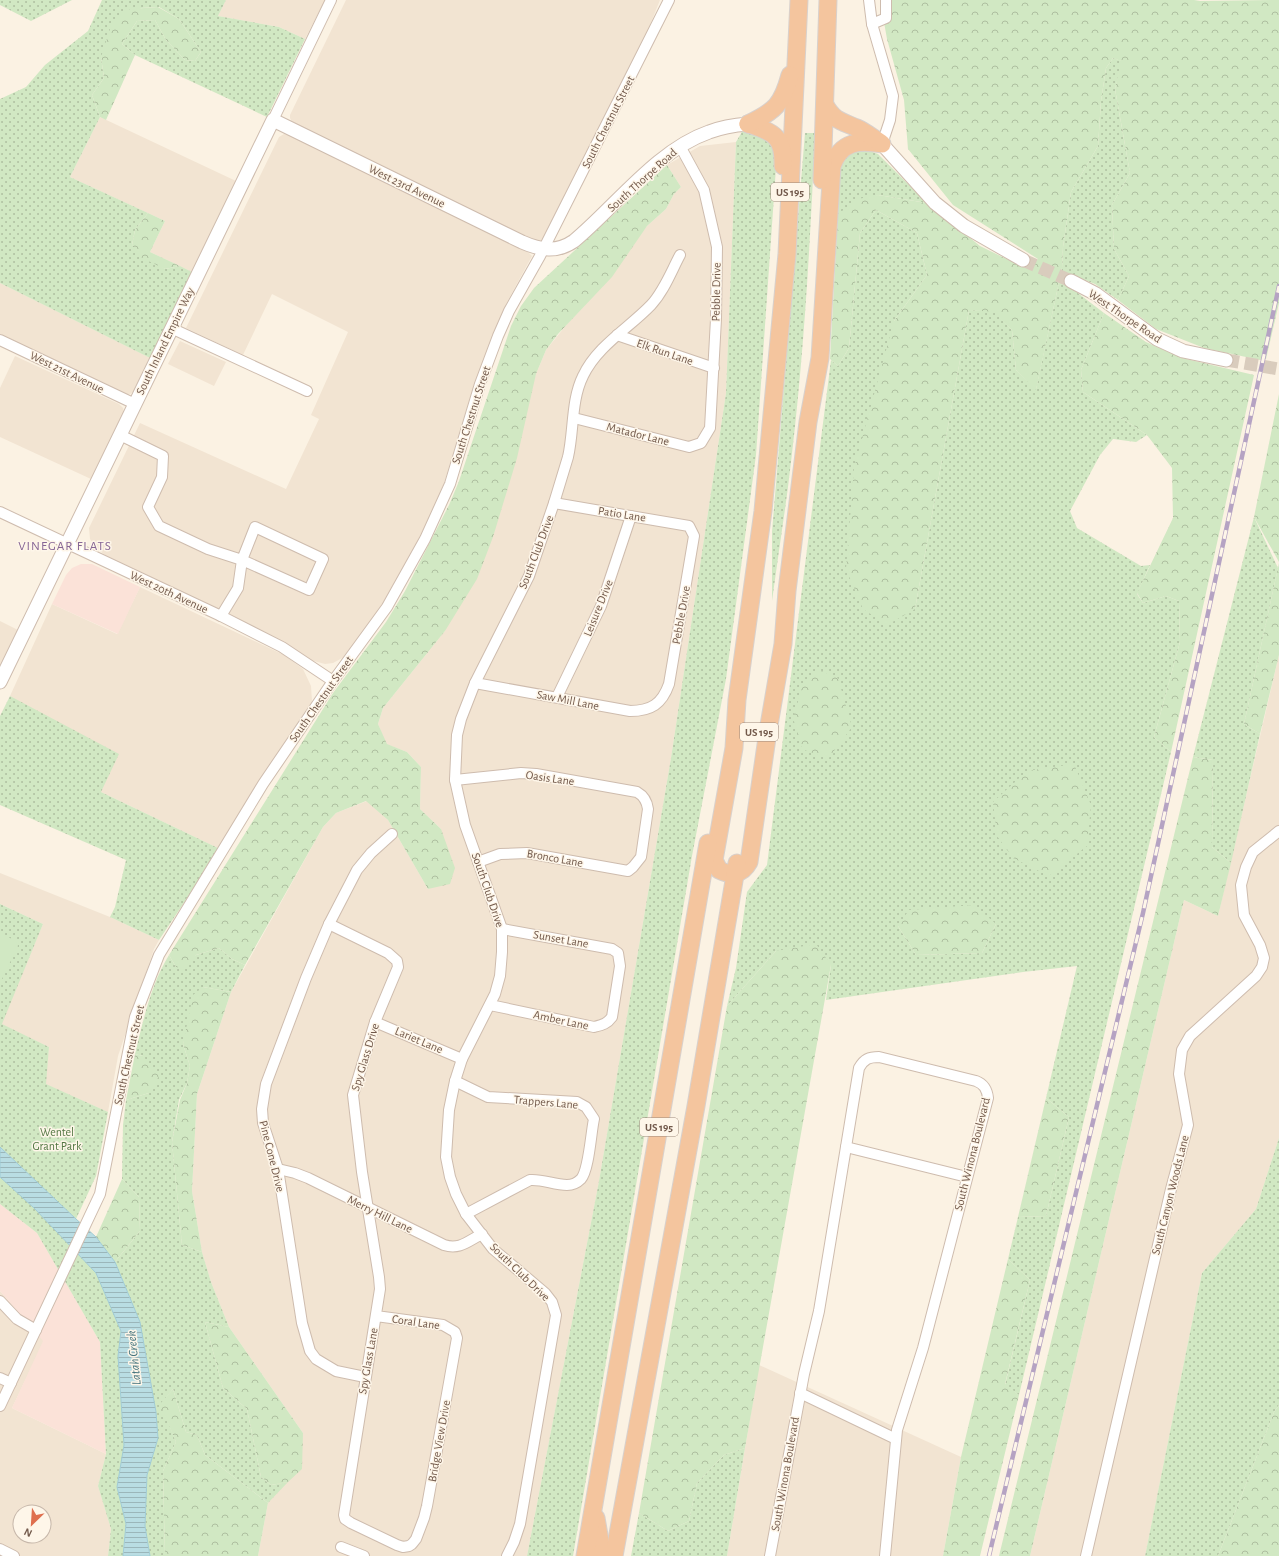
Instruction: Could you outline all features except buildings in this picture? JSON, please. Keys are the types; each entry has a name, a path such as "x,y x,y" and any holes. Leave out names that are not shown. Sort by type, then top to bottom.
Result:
{"highway":[{"name":"US 195","path":"585,1556 694,924 726,746 737,700 763,510 787,254 799,0"},
{"name":"US 195","path":"614,1556 698,1099 774,643 787,591 808,422 818,263 828,0"},
{"path":"748,124 767,115 779,105 790,77 797,41"},
{"path":"825,105 831,115 837,120 867,133 882,144"},
{"path":"748,124 772,133 779,141 783,154 775,384"},
{"path":"808,422 820,358 832,166 836,156 844,148 852,144 871,142 882,144"},
{"path":"735,874 730,874 719,870 714,860 734,748 737,700"},
{"path":"594,1506 600,1542 598,1556"},
{"path":"622,1514 626,1544 624,1556"}],"street":[{"name":"South Inland Empire Way","path":"0,682 332,0"},
{"name":"South Chestnut Street","path":"0,1406 100,1194 135,1017 159,955 263,784 333,681 387,607 425,539 450,484 480,384 498,336 514,301 543,249 669,0"},
{"path":"869,0 872,24 893,96 890,120 882,144 935,203 964,226 1023,260"},
{"path":"872,24 886,18 886,0"},
{"name":"West 23rd Avenue","path":"273,120 522,242 543,249"},
{"name":"South Thorpe Road","path":"543,249 561,248 574,241 654,166 680,146 709,132 722,128 748,124"},
{"name":"Pebble Drive","path":"680,146 704,190 717,247 714,368 710,428 702,442"},
{"name":"South Club Drive","path":"507,1556 514,1542 520,1524 556,1315 552,1302 545,1293 494,1249 466,1214 452,1183 446,1157 449,1110 462,1059 495,994 500,976 502,952 502,929 465,825 455,780 457,735 461,719 475,683 529,576 568,457 578,390 586,369 594,358 651,304 662,290 680,255"},
{"name":"West Thorpe Road","path":"1071,281 1096,294 1157,340 1183,351 1226,360"},
{"path":"171,328 307,391"},
{"name":"Elk Run Lane","path":"617,336 714,368"},
{"name":"West 21st Avenue","path":"0,340 135,404"},
{"name":"Matador Lane","path":"574,418 689,447 702,442"},
{"path":"120,435 163,456 162,477 148,508 159,526 208,549 242,560 309,590 323,559 255,527 242,560 238,588 221,616"},
{"name":"Patio Lane","path":"554,503 690,526"},
{"name":"West 20th Avenue","path":"0,512 221,616 282,647 333,681"},
{"name":"Leisure Drive","path":"557,697 601,606 631,516"},
{"name":"Pebble Drive","path":"660,702 666,694 669,684 694,536 690,526"},
{"name":"Saw Mill Lane","path":"475,683 630,711 640,712 660,702"},
{"name":"Oasis Lane","path":"455,780 536,774 637,792 643,795 647,802 648,809 641,857 633,868"},
{"name":"South Canyon Woods Lane","path":"1086,1556 1164,1220 1188,1125 1179,1074 1182,1050 1190,1036 1256,976 1262,967 1264,958 1260,945 1244,915 1241,885 1246,867 1253,852 1279,831"},
{"name":"Pine Cone Drive","path":"365,1377 336,1371 316,1359 310,1351 302,1323 278,1169 263,1124 262,1109 263,1095 266,1084 306,978 329,924 357,870 371,853 392,834"},
{"name":"Bronco Lane","path":"478,862 500,854 527,853 619,870 628,870 633,868"},
{"name":"Spy Glass Drive","path":"329,924 388,953 395,958 398,967 376,1022 353,1095 368,1208"},
{"name":"Sunset Lane","path":"502,929 605,947 618,953"},
{"name":"Amber Lane","path":"490,1005 594,1027 603,1025 612,1017 620,966 618,953"},
{"name":"Lariet Lane","path":"376,1022 462,1059"},
{"name":"South Winona Boulevard","path":"770,1556 800,1393 819,1311 859,1068 868,1058 879,1057 982,1083 988,1098 923,1348 901,1416 896,1439 885,1556"},
{"name":"Trappers Lane","path":"456,1081 488,1097 577,1102 586,1107 594,1118 585,1171 580,1180 572,1185 565,1185 539,1179 530,1180 466,1214"},
{"path":"846,1147 967,1177"},
{"name":"Merry Hill Lane","path":"278,1169 308,1178 452,1248 458,1247 482,1234"},
{"name":"Spy Glass Lane","path":"344,1515 380,1289 380,1277 368,1208"},
{"path":"0,1301 17,1319 36,1330"},
{"name":"Coral Lane","path":"376,1316 443,1325 455,1332"},
{"name":"Bridge View Drive","path":"344,1515 345,1519 351,1523 397,1545 403,1547 408,1546 416,1540 427,1506 457,1344 455,1332"},
{"path":"0,1378 10,1383"},
{"path":"800,1393 896,1439"},
{"path":"341,1547 364,1556"},
{"path":"0,1549 14,1556"}],"shaded area":[{"path":"226,0 325,0 305,39 279,27 218,16"},
{"path":"346,0 660,0 646,35 545,238 539,241 529,238 292,122 290,115"},
{"path":"100,117 236,181 192,272 150,252 165,221 70,177"},
{"path":"284,134 292,136 526,250 532,256 506,304 472,391 444,483 410,557 383,604 344,657 333,663 325,664 310,660 282,643 113,561 97,549 90,539 89,528 140,423 286,489 319,419 311,415 348,332 272,294 243,355 186,328 279,137"},
{"path":"736,142 726,393 671,758 599,1181 527,1556 258,1556 268,1503 303,1433 229,1327 211,1282 202,1252 192,1191 197,1094 231,992 323,827 336,813 367,801 388,820 428,889 441,829 420,809 421,767 407,752 386,744 378,724 383,708 445,631 536,374 546,350 647,226 666,209 674,194 681,187 667,165 700,146"},
{"path":"0,283 150,358 134,391 130,394 125,394 0,334"},
{"path":"180,341 226,362 214,386 168,364"},
{"path":"15,356 119,404 123,408 124,412 91,479 0,437 0,388"},
{"path":"81,564 92,564 140,587 118,634 52,604 66,575 72,568"},
{"path":"140,587 284,655 303,669 311,686 312,701 305,716 220,849 101,792 10,696 52,604 117,634"},
{"path":"0,621 18,630 0,666"},
{"path":"1279,655 1279,1138 1256,1209 1202,1273 1145,1556 1030,1556 1184,900 1218,916"},
{"path":"0,873 110,917 159,940 154,949 118,1056 108,1112 45,1084 49,1047 1,1024 43,924 0,904"},
{"path":"0,1204 37,1233 100,1342 106,1454 12,1408 43,1341 0,1291"},
{"path":"0,1291 44,1341 12,1408 106,1454 98,1486 111,1529 108,1556 0,1556"},
{"path":"759,1365 961,1457 943,1556 727,1556"}],"green space":[{"path":"0,0 72,0 31,21 0,5"},
{"path":"102,0 226,0 218,16 279,27 305,39 267,117 135,55 122,44 137,21 155,20 166,40 185,60 195,61 201,52 179,19 159,7 141,8 101,57 104,78 92,95 100,117 70,177 148,213 135,230 132,245 165,269 180,266 192,272 150,358 0,283 0,99 26,87 45,65 88,31"},
{"path":"880,0 1279,0 1279,303 1266,359 1260,360 1204,348 1156,329 1118,300 1129,276 1114,249 1112,205 1130,173 1115,89 1121,61 1113,58 1106,68 1101,101 1098,146 1071,192 1063,247 1062,268 1036,390 1016,370 1012,330 994,312 969,310 915,609 887,625 863,609 846,569 854,468 894,321 927,275 917,233 876,210 860,233 849,348 838,366 830,359 838,214 858,199 878,195 927,203 980,246 1025,268 1038,259 953,205 908,149 904,100 887,39"},
{"path":"158,7 179,19 201,52 195,61 185,60 166,40 155,20 137,21 122,44 135,55 106,120 100,117 92,95 104,78 101,57 113,20 130,9"},
{"path":"1113,58 1122,61 1115,89 1130,173 1112,205 1114,249 1129,276 1118,300 1095,284 1072,275 1070,287 1104,313 1081,370 1083,392 1147,435 1136,442 1113,439 1100,455 1070,511 1077,528 1141,566 1150,565 1137,594 1143,603 1166,596 1179,601 1180,642 1154,737 1171,752 1019,1395 1005,1385 1030,1280 1008,1259 1018,1217 1046,1216 1069,1117 1046,1098 1077,966 1023,972 826,1000 831,965 776,951 727,1006 736,968 747,892 767,865 831,360 838,366 849,348 860,233 876,210 917,233 927,275 894,321 915,609 969,310 994,311 1012,330 1016,370 1036,389 1062,268 1063,247 1071,192 1098,146 1101,101 1106,68","holes":["996,924 982,953 916,955 898,926"]},
{"path":"743,130 770,139 777,153 756,455 726,679 692,856 573,1556 527,1556 599,1181 671,758 726,393 736,142"},
{"path":"805,133 815,133 805,310 798,399 772,601 772,532"},
{"path":"862,148 878,154 927,203 878,195 838,214 840,169 847,154"},
{"path":"667,165 681,187 674,194 666,209 647,226 612,277 558,334 546,350 536,374 517,458 493,537 477,579 445,631 383,708 378,724 387,744 407,752 421,767 420,809 441,829 455,868 450,884 428,889 388,820 366,801 336,813 323,827 245,965 232,959 219,948 196,955 186,969 176,967 169,955 333,693 386,622 405,591 449,505 459,481 511,326 521,306 534,288"},
{"path":"148,213 165,221 150,252 180,266 165,269 138,256 132,245 135,230"},
{"path":"1104,313 1146,342 1182,358 1254,375 1171,752 1154,737 1180,642 1179,601 1166,596 1143,603 1137,593 1173,518 1172,468 1147,435 1083,392 1081,370"},
{"path":"1279,394 1279,562 1254,517"},
{"path":"1254,517 1278,568 1244,724 1260,734 1231,863 1212,847 1213,760 1193,757"},
{"path":"1279,563 1279,655 1260,734 1244,724"},
{"path":"819,670 838,678 852,727 828,759 802,749 793,718 803,685"},
{"path":"10,696 119,754 101,792 220,849 159,940 110,917 115,907 126,860 0,805 0,716"},
{"path":"1193,757 1213,760 1212,847 1231,863 1218,916 1184,900 1030,1556 999,1556"},
{"path":"1074,764 1091,805 1087,846 1049,876 1013,858 997,836 993,802 1027,771"},
{"name":"Wentel Grant Park","path":"0,904 43,924 2,1024 49,1047 46,1084 108,1112 96,1176 76,1219 0,1147"},
{"path":"974,905 996,924 982,953 916,955 898,926 909,910"},
{"path":"0,933 16,941 18,946 0,983"},
{"path":"816,944 831,965 745,1448 724,1455 697,1483 689,1521 668,1531 639,1513 727,1006 776,951"},
{"path":"219,948 232,959 245,965 231,992 203,987 183,1044 190,1066 187,1083 179,1100 172,1142 182,1245 202,1252 211,1282 229,1327 205,1322 223,1388 247,1409 261,1477 271,1485 288,1482 268,1503 205,1455 197,1435 186,1432 173,1389 161,1404 176,1442 163,1471 165,1556 150,1556 145,1526 147,1475 158,1438 156,1412 140,1322 115,1262 140,1231 139,1197 122,1179 123,1125 126,1100 149,1093 143,1056 135,1054 152,990 163,966 169,955 176,967 196,955"},
{"path":"203,987 231,992 197,1094 192,1191 202,1252 182,1245 172,1142 180,1100 187,1083 190,1066 183,1044 193,995"},
{"path":"135,1054 143,1056 159,1076 149,1093 126,1100"},
{"path":"1046,1098 1069,1117 1046,1216 1018,1217"},
{"path":"1279,1138 1279,1405 1274,1412 1218,1556 1145,1556 1202,1273 1256,1209"},
{"path":"0,1177 34,1208 96,1273 121,1331 118,1356 124,1445 117,1487 126,1524 123,1556 108,1556 111,1529 98,1486 106,1454 100,1342 37,1233 0,1204"},
{"path":"122,1179 139,1197 140,1231 115,1262 96,1237"},
{"path":"1008,1259 1030,1280 1005,1384 1019,1395 980,1556 943,1556 961,1457"},
{"path":"205,1322 229,1327 303,1433 302,1469 288,1482 271,1485 261,1477 247,1409 223,1388"},
{"path":"173,1389 186,1432 197,1435 205,1455 268,1503 258,1556 165,1556 163,1471 176,1442 160,1404"},
{"path":"1279,1405 1279,1556 1218,1556 1274,1412"},
{"path":"745,1448 727,1556 631,1556 639,1513 668,1531 689,1521 697,1483 724,1455"}],"water":[{"name":"Latah Creek","path":"0,1147 96,1237 115,1262 140,1322 156,1412 158,1438 147,1475 145,1526 150,1556 123,1556 126,1524 117,1487 124,1445 118,1356 121,1331 96,1273 34,1208 0,1177"}],"tunnel":[{"path":"1023,260 1071,281"},
{"path":"1226,360 1279,369"}],"railway":[{"path":"989,1556 1143,913 1279,286"}],"district":[{"name":"VINEGAR FLATS","path":"65,545"}]}
